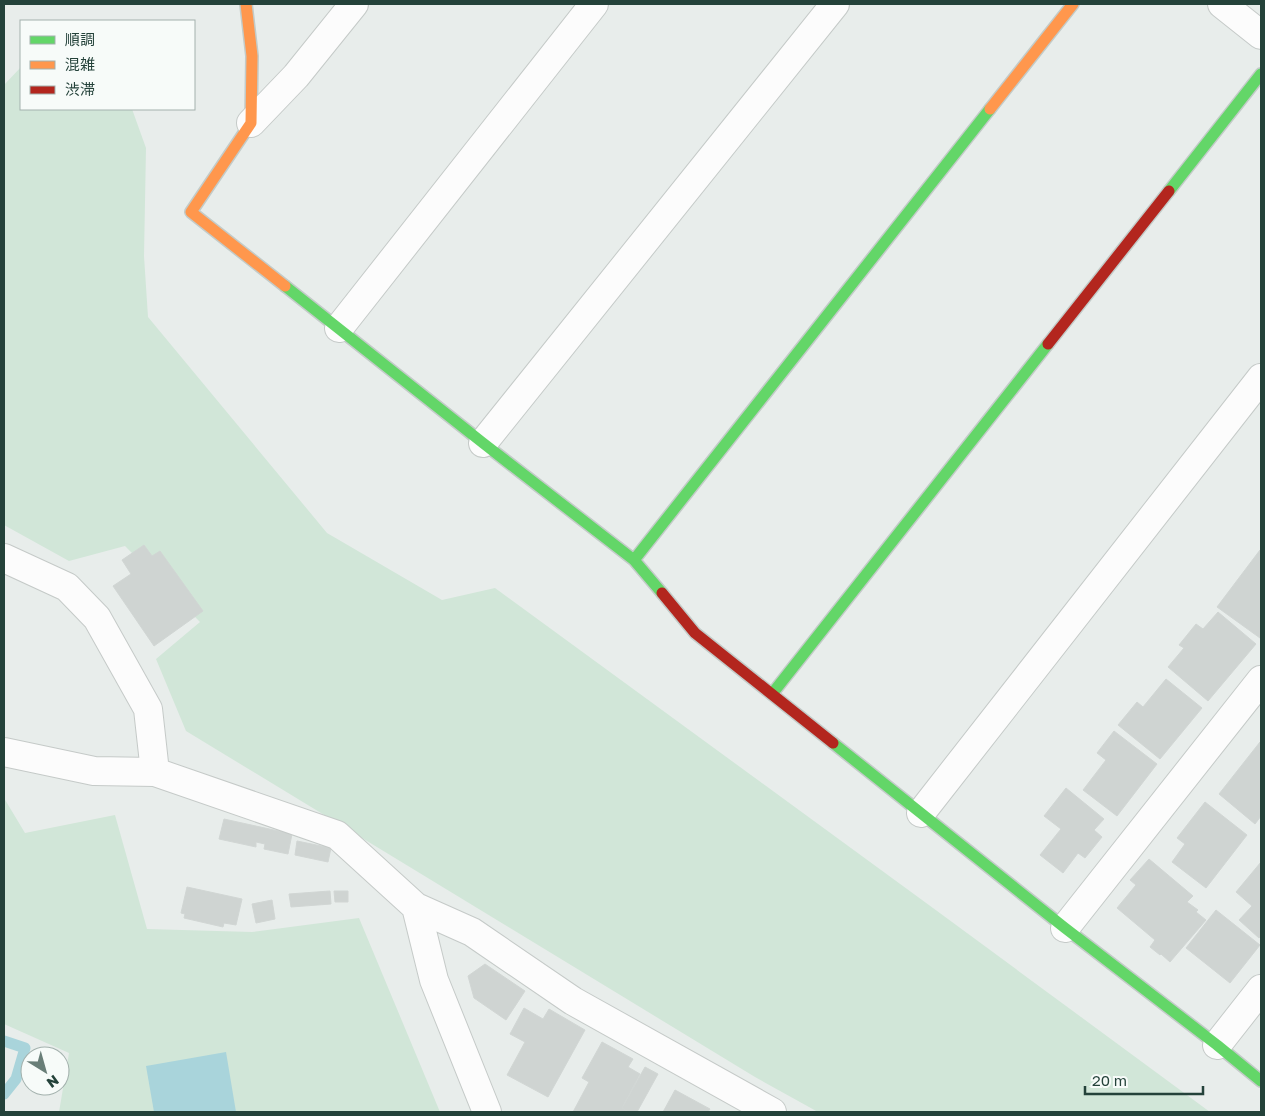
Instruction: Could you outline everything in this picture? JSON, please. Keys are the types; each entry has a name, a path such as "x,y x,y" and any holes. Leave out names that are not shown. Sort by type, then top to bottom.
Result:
{"street":[{"path":"246,4 252,56 251,123"},
{"path":"354,4 296,76 251,123 191,212 634,560 695,633 1065,928 1261,1080"},
{"path":"339,328 594,4"},
{"path":"483,443 835,4"},
{"path":"634,560 1072,4"},
{"path":"1222,4 1261,35"},
{"path":"772,694 1261,74"},
{"path":"921,813 1261,378"},
{"path":"4,558 68,587 97,618 148,709 155,772"},
{"path":"1065,928 1261,680"},
{"path":"4,752 94,771 155,772 336,835 416,907 472,932 573,1001 772,1112"},
{"path":"416,907 434,980 487,1112"},
{"path":"1217,1045 1261,989"}],"green space":[{"path":"20,68 20,110 132,110 146,148 144,256 148,317 327,533 442,600 495,588 1210,1112 818,1112 755,1077 186,731 156,659 200,622 125,546 69,561 4,525 4,85"},
{"path":"4,798 25,833 115,815 147,929 252,932 359,918 440,1112 59,1112 62,1096 70,1096 70,1046 53,1046 4,1024"}],"water":[{"path":"226,1052 236,1112 154,1112 146,1066"}],"building":[{"path":"144,545 152,556 160,551 203,611 154,646 113,586 131,574 122,560"},
{"path":"1260,550 1261,636 1260,638 1217,607"},
{"path":"1218,612 1256,644 1208,701 1168,667 1184,648 1179,645 1196,624 1203,629"},
{"path":"1166,679 1202,708 1160,759 1118,725 1137,702 1143,707"},
{"path":"1114,731 1157,764 1117,816 1083,790 1106,760 1097,753"},
{"path":"1260,742 1261,816 1255,824 1219,794"},
{"path":"1066,788 1104,819 1094,830 1102,837 1085,858 1078,853 1063,873 1040,855 1061,829 1044,816"},
{"path":"1205,802 1247,835 1206,888 1172,862 1185,844 1177,838"},
{"path":"224,819 292,834 288,854 264,849 265,844 256,842 256,847 219,839"},
{"path":"297,841 331,848 328,862 295,855"},
{"path":"1149,859 1193,896 1187,902 1198,910 1196,912 1206,920 1170,962 1150,947 1155,940 1117,908 1136,885 1130,880"},
{"path":"1261,862 1261,936 1259,938 1239,920 1252,906 1236,892"},
{"path":"187,887 242,899 236,925 224,923 223,927 184,918 185,914 181,913"},
{"path":"330,891 331,904 291,907 289,894"},
{"path":"334,891 348,891 348,902 335,902"},
{"path":"272,900 275,919 256,923 252,904"},
{"path":"1216,910 1260,945 1230,983 1186,948"},
{"path":"485,964 525,991 506,1020 474,998 468,976"},
{"path":"524,1008 543,1019 549,1009 585,1030 548,1097 507,1075 525,1042 510,1034"},
{"path":"602,1042 633,1059 628,1067 640,1074 622,1108 629,1112 573,1112 589,1082 582,1078"},
{"path":"645,1067 658,1074 637,1112 629,1112 622,1108"},
{"path":"675,1090 710,1109 708,1112 663,1112"}],"waterway":[{"path":"4,1041 25,1048 16,1079 4,1094"}],"traffic: fast":[{"path":"1169,191 1261,74"},
{"path":"634,560 990,109"},
{"path":"285,286 634,560 662,593"},
{"path":"772,694 1048,344"},
{"path":"833,743 1261,1081"}],"traffic: slow":[{"path":"246,4 252,56 251,123 191,212 285,286"},
{"path":"990,109 1073,4"}],"traffic: jam":[{"path":"1048,344 1169,191"},
{"path":"662,593 695,633 833,743"}]}
